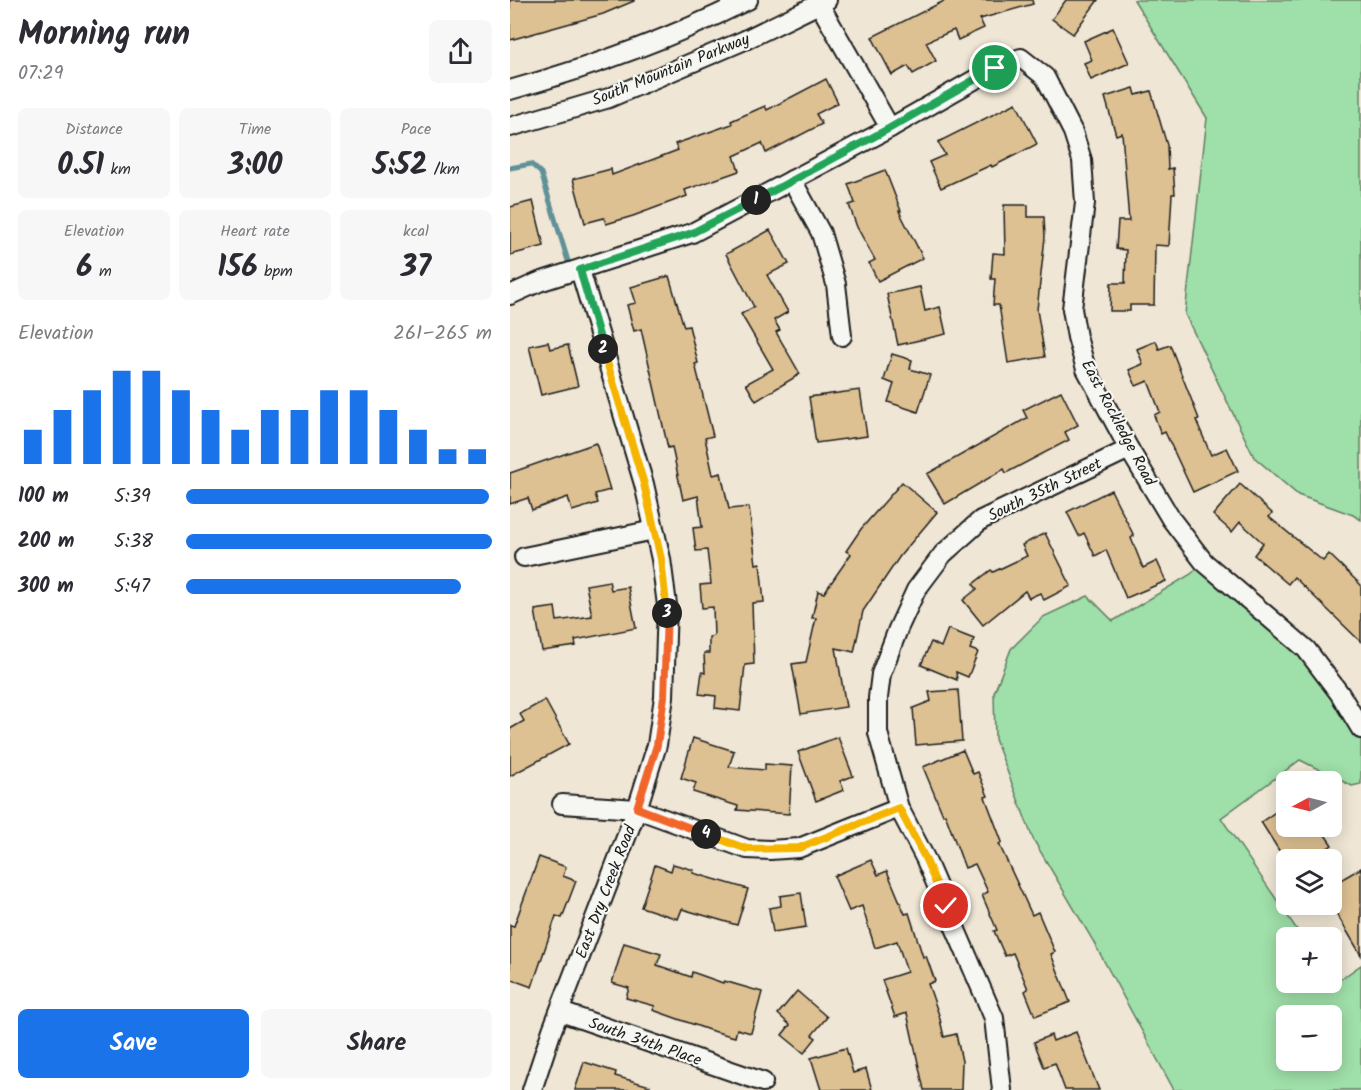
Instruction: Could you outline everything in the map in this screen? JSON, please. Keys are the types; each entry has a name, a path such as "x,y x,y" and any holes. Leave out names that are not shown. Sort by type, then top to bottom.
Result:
{"street":[{"name":"South Mountain Parkway","path":"510,90 608,60 748,0"},
{"name":"South Mountain Parkway","path":"510,127 609,98 745,40 821,2"},
{"path":"510,295 539,282 692,233 890,128 821,2"},
{"name":"East Rockledge Road","path":"890,128 995,68 1021,58 1045,77 1073,132 1082,160 1085,203 1072,309 1086,369 1129,449 1171,519 1204,562 1306,649 1340,694 1361,729"},
{"path":"792,180 821,233 836,284 842,336"},
{"name":"East Dry Creek Road","path":"532,1090 637,808 657,745 664,697 668,604 654,530 644,484 580,270"},
{"name":"South 35th Street","path":"1002,1090 994,1018 925,858 899,808 878,733 881,674 916,590 943,554 981,520 1129,449"},
{"path":"524,557 654,530"},
{"path":"562,804 637,808 747,849 770,850 799,848 899,808"},
{"name":"South 34th Place","path":"561,1012 763,1082"}],"green space":[{"path":"1134,0 1361,0 1361,520 1298,495 1254,457 1185,314 1207,118"},
{"path":"1204,562 1306,649 1361,729 1361,784 1352,786 1342,781 1342,771 1322,771 1300,760 1285,771 1276,771 1276,778 1221,818 1276,899 1276,915 1287,915 1295,927 1276,927 1276,993 1342,993 1342,978 1361,965 1361,1090 1174,1090 1092,939 1033,839 995,739 994,693 1011,649 1043,617 1088,596 1113,621 1191,574"}],"building":[{"path":"510,0 634,1 603,14 510,40"},
{"path":"946,0 1032,0 1033,4 980,19 984,28 958,40 954,30 926,42 936,61 913,74 908,66 892,75 872,37"},
{"path":"1066,0 1098,0 1073,34 1052,19"},
{"path":"1113,28 1129,63 1091,80 1084,63 1092,60 1084,41"},
{"path":"826,79 838,103 816,114 822,124 766,153 762,143 734,156 739,171 685,190 687,196 606,224 604,218 585,223 573,179 611,169 612,175 678,150 675,144 732,124 731,121 765,106 767,110"},
{"path":"1134,88 1136,95 1151,91 1167,145 1168,169 1173,168 1175,194 1172,194 1169,246 1155,245 1154,305 1130,305 1130,311 1110,311 1111,283 1125,283 1126,250 1116,249 1118,221 1129,221 1122,133 1116,135 1105,97"},
{"path":"1016,103 1037,144 992,167 991,165 941,188 929,162 945,155 938,142"},
{"path":"885,170 901,211 899,211 923,258 878,281 869,263 875,260 857,227 849,205 855,203 848,184"},
{"path":"533,201 544,246 510,255 510,207"},
{"path":"1004,205 1028,205 1028,217 1044,217 1045,237 1037,310 1045,357 1008,363 999,305 993,305 995,279 991,279 993,253 1005,254"},
{"path":"770,230 789,264 767,275 788,312 774,320 780,330 776,332 800,374 756,401 746,384 773,369 741,314 754,307 726,254"},
{"path":"669,276 684,327 689,326 698,363 695,364 713,436 705,438 713,475 721,473 729,509 749,507 756,564 760,563 764,602 752,603 754,664 745,665 740,711 715,708 716,696 699,694 702,672 705,673 704,653 709,653 709,637 714,636 713,607 702,608 700,585 711,584 707,550 696,551 693,528 702,527 698,496 683,500 672,447 668,448 641,329 634,331 627,305 636,303 631,287"},
{"path":"920,287 925,311 940,307 946,334 898,345 887,294"},
{"path":"1156,341 1159,349 1170,345 1199,419 1196,420 1211,455 1227,448 1238,471 1193,492 1165,432 1161,434 1154,415 1160,412 1148,381 1136,386 1129,370 1143,364 1137,349"},
{"path":"548,342 550,349 568,345 578,386 541,395 529,346"},
{"path":"892,354 912,360 910,369 930,375 918,412 888,402 894,384 884,380"},
{"path":"860,390 867,436 816,443 809,397"},
{"path":"1061,391 1078,425 1065,432 1069,440 1006,473 1004,469 945,504 927,474 1027,418 1023,410"},
{"path":"596,443 610,490 595,494 598,503 572,511 568,497 532,510 528,498 510,504 510,473"},
{"path":"902,482 937,512 900,556 863,611 854,652 836,648 846,707 801,714 792,664 806,662 816,618 812,618 818,591 824,593 851,554 846,551 861,529"},
{"path":"1240,484 1272,513 1269,517 1323,561 1329,554 1361,585 1361,642 1294,577 1288,584 1254,555 1263,543 1240,522 1232,532 1213,515"},
{"path":"1111,490 1134,536 1131,538 1143,568 1157,561 1166,581 1126,598 1106,550 1095,556 1084,533 1079,536 1067,512"},
{"path":"1045,533 1071,586 1044,600 1040,593 1029,598 1025,591 983,625 963,600 977,589 973,584 991,570 993,572 1027,556 1022,545"},
{"path":"609,581 611,590 628,587 636,628 575,640 576,646 542,651 535,610 555,607 557,621 592,616 586,585"},
{"path":"948,629 974,639 970,649 978,652 968,677 956,672 957,680 921,665 931,642 941,647"},
{"path":"958,690 962,741 916,745 913,708 931,701 929,692"},
{"path":"545,700 569,744 510,776 510,729 524,721 520,714"},
{"path":"838,737 853,776 840,781 844,790 816,801 798,752"},
{"path":"693,738 734,751 729,767 765,770 765,764 792,766 789,814 737,810 738,806 693,792 696,783 681,778"},
{"path":"963,750 973,774 978,772 988,796 985,797 1002,842 999,844 1032,915 1038,912 1055,952 1051,954 1070,1002 1035,1016 1025,991 1028,989 1013,953 1005,956 994,931 997,930 982,895 988,892 975,864 965,868 945,814 943,815 923,767"},
{"path":"1276,812 1276,837 1327,837 1332,845 1326,849 1278,849 1261,822"},
{"path":"539,857 566,867 563,876 576,881 562,918 556,916 532,987 510,979 510,925 514,926"},
{"path":"871,860 878,875 887,871 905,914 909,913 923,957 926,956 935,981 928,984 944,1037 956,1034 962,1061 961,1090 924,1090 907,1013 895,1017 882,980 907,972 897,941 875,948 862,906 849,911 834,876"},
{"path":"673,864 694,870 693,873 748,889 737,925 682,909 678,919 641,907 655,865 671,871"},
{"path":"1361,868 1361,955 1337,915 1342,915 1342,879"},
{"path":"801,893 806,927 773,932 769,908 781,906 780,896"},
{"path":"624,943 661,954 657,965 691,977 692,972 723,983 724,981 762,992 751,1033 737,1029 735,1037 709,1030 653,1010 655,1006 626,998 629,988 612,983"},
{"path":"797,991 827,1017 812,1035 816,1038 804,1053 782,1035 790,1025 778,1014"},
{"path":"1076,1032 1099,1090 1065,1090 1055,1063 1044,1067 1034,1042 1051,1035 1053,1041"},
{"path":"846,1048 853,1073 866,1069 872,1090 821,1090 811,1058"},
{"path":"584,1062 616,1072 615,1076 650,1086 649,1090 575,1090"}],"waterway":[{"path":"510,168 531,164 541,173 568,261"}],"route":[{"path":"946,906 925,858 899,808 799,848 770,850 747,849 637,808 657,745 664,697 668,604 661,559 644,484 580,270 692,233 890,128 995,68"}]}
